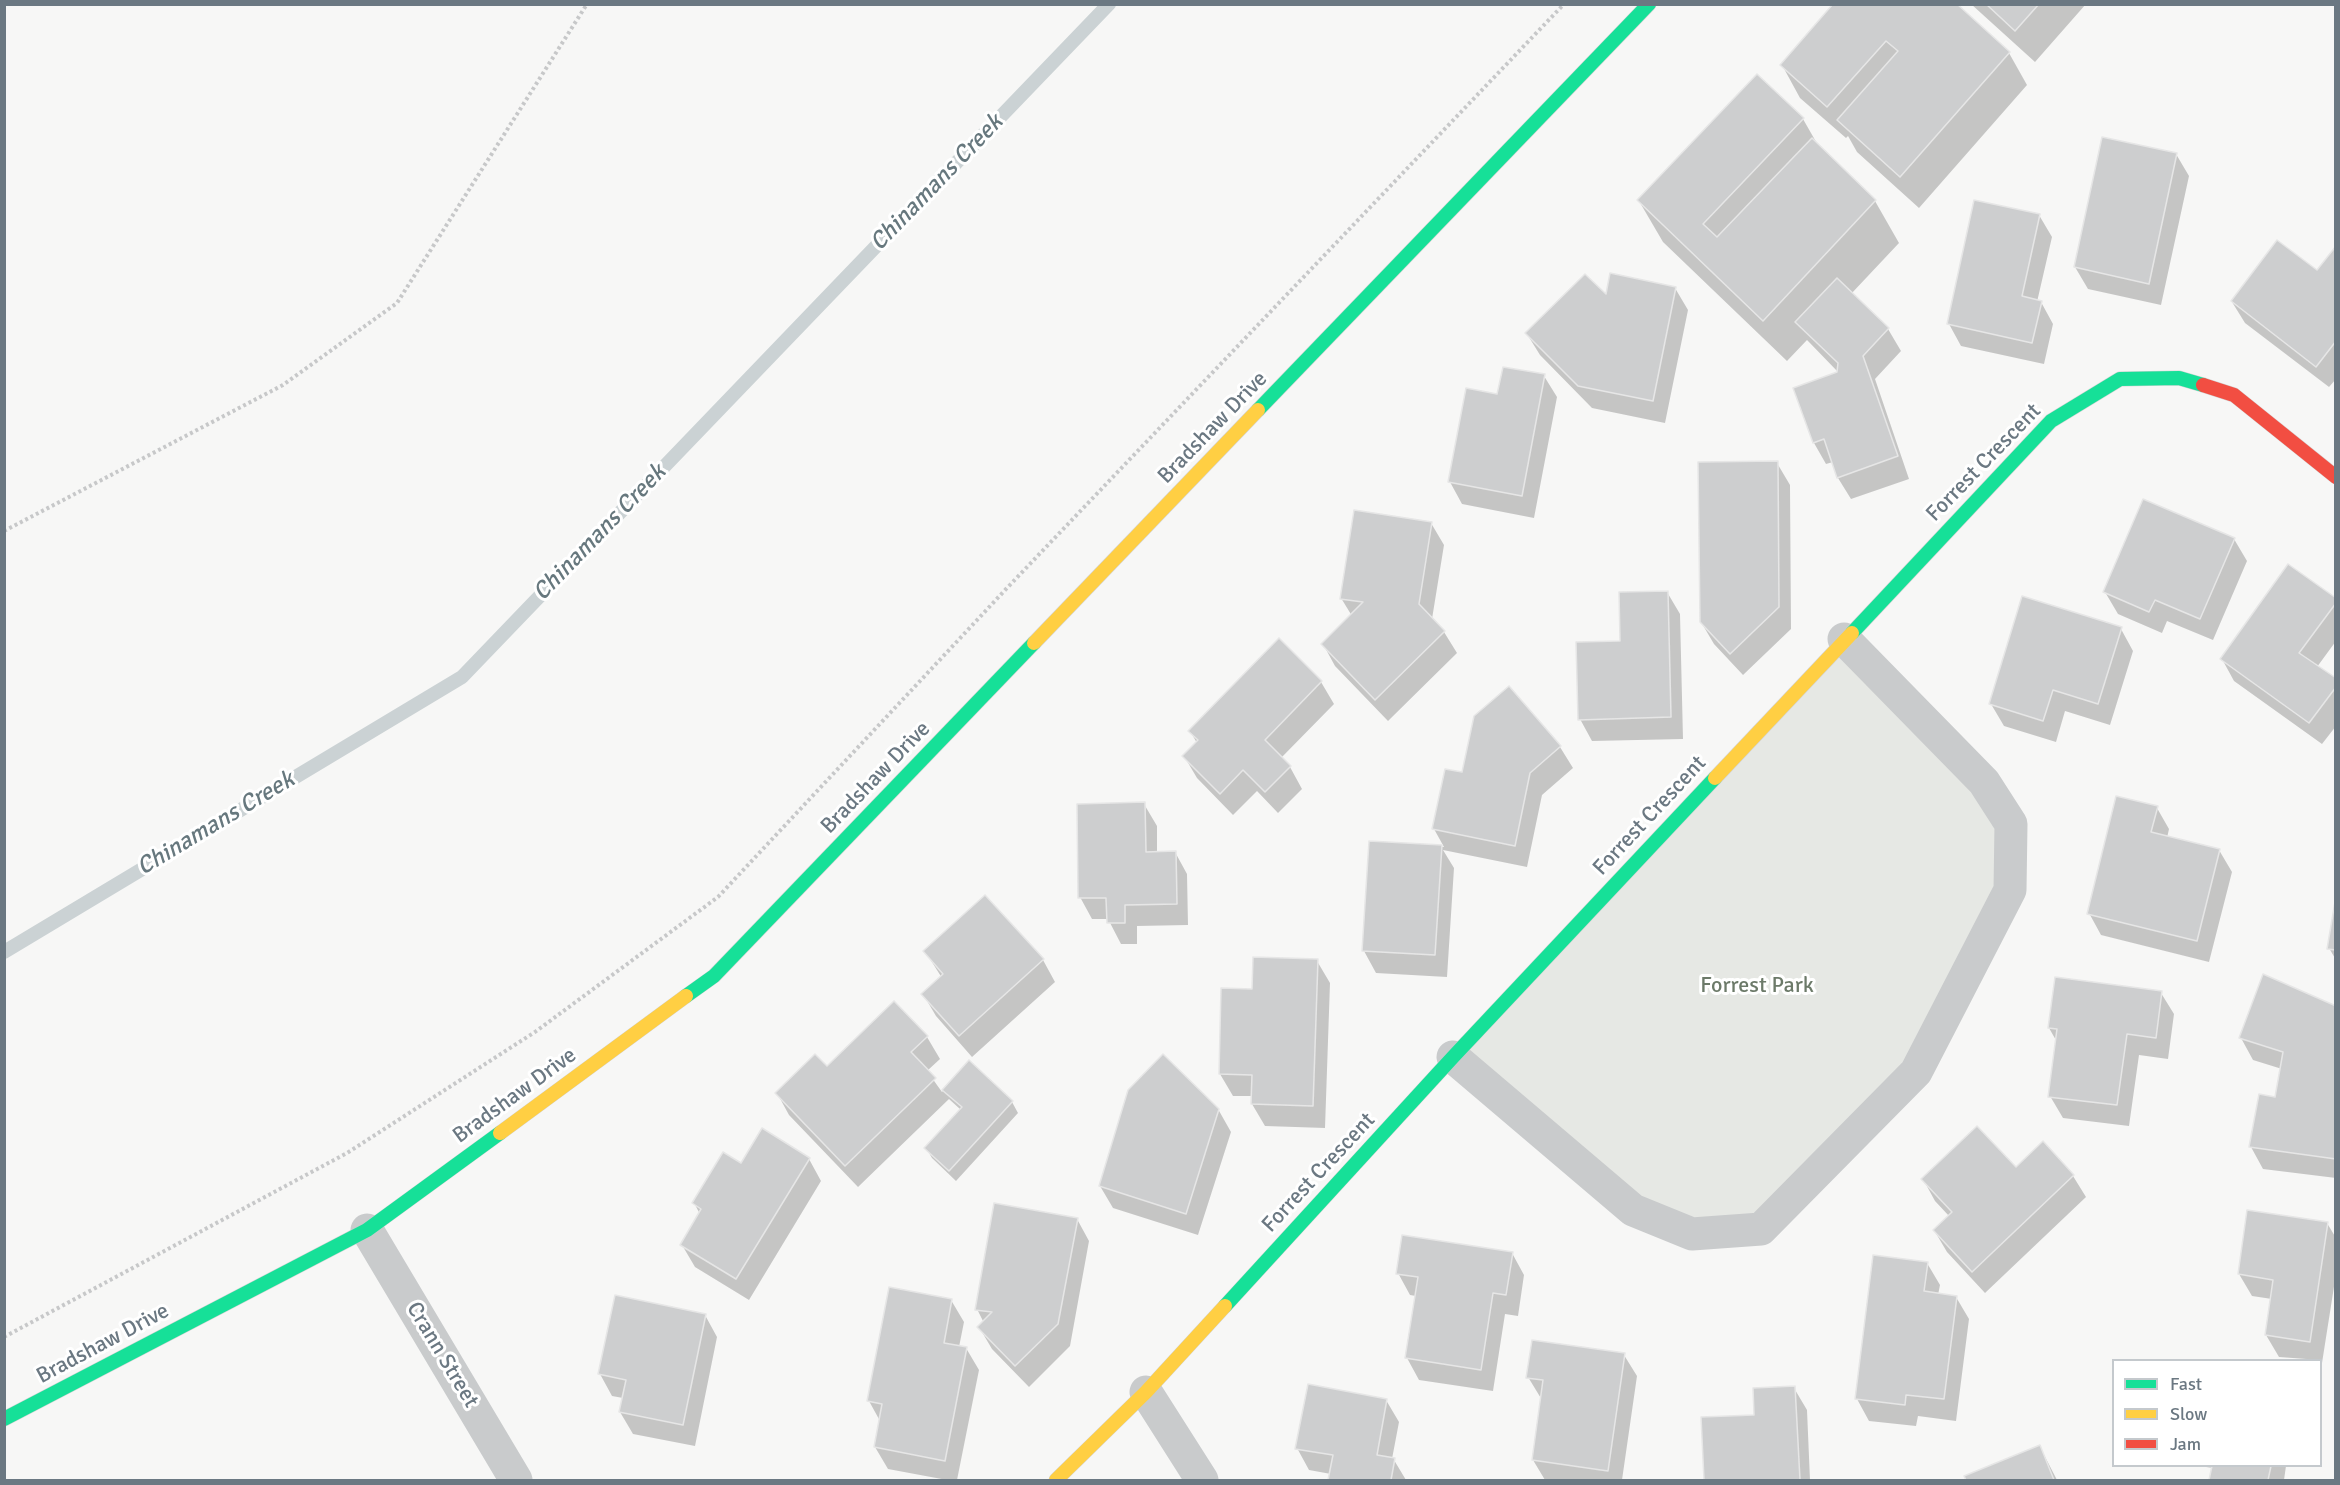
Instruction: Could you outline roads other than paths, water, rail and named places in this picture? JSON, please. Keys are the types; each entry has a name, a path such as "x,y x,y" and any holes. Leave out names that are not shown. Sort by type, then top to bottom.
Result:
{"street":[{"name":"Bradshaw Drive","path":"4,1419 367,1230 714,976 1649,4"},
{"name":"Forrest Crescent","path":"1056,1480 1146,1392 1453,1058 2051,421 2120,379 2179,378 2234,395 2336,477"},
{"path":"1453,1058 1633,1210 1692,1234 1761,1229 1916,1072 2010,890 2011,824 1984,782 1844,639"},
{"name":"Crann Street","path":"367,1230 516,1480"},
{"path":"1146,1392 1202,1480"}],"waterway":[{"name":"Chinamans Creek","path":"4,952 462,677 1109,4"}],"park label":[{"name":"Forrest Park","path":"1757,986"}]}
